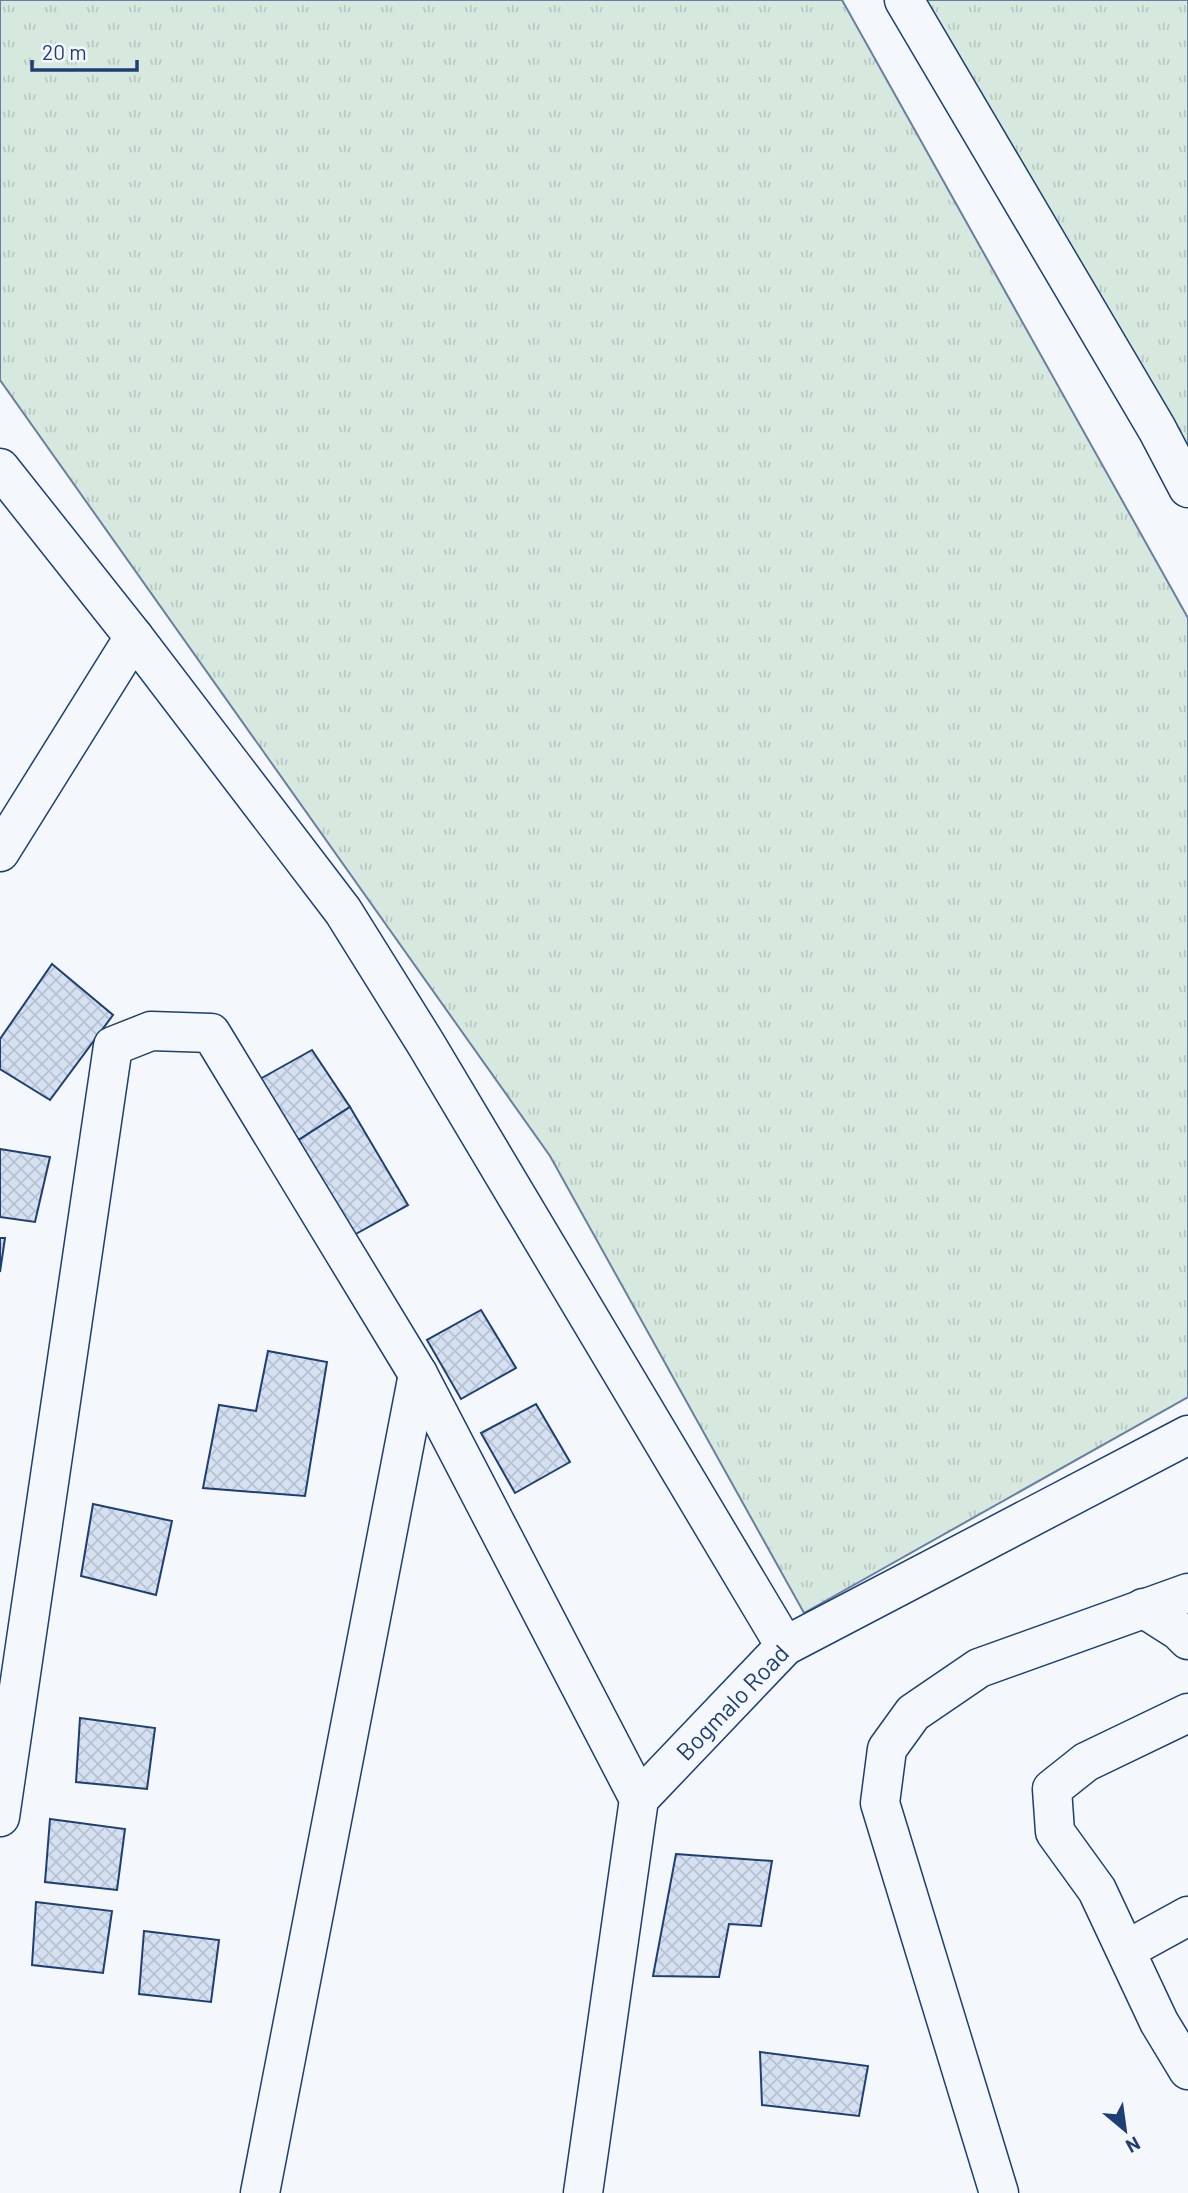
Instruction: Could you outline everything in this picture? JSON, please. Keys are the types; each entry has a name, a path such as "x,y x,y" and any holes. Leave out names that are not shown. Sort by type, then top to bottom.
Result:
{"street":[{"path":"905,0 1157,429 1188,488"},
{"path":"0,468 134,637 343,911 426,1044 785,1646"},
{"path":"0,852 134,637"},
{"path":"0,1817 113,1046 151,1031 211,1033 418,1374 639,1799 583,2193"},
{"path":"260,2193 418,1374"},
{"name":"Bogmalo Road","path":"639,1799 785,1646 1188,1435"},
{"path":"999,2193 880,1804 887,1749 912,1713 979,1668 1188,1593"},
{"path":"1143,1608 1179,1631 1188,1640"},
{"path":"1188,1713 1086,1762 1052,1790 1055,1832 1097,1890 1158,2022 1188,2070"},
{"path":"1126,1950 1188,1916"}],"green space":[{"path":"0,0 842,0 1188,618 1188,1397 804,1613 550,1156 0,380"},
{"path":"917,0 1188,0 1188,478"}],"building":[{"path":"52,964 113,1015 50,1100 0,1069 0,1039"},
{"path":"312,1050 350,1107 297,1141 260,1079"},
{"path":"350,1107 408,1205 354,1235 297,1141"},
{"path":"0,1149 50,1157 35,1222 0,1217"},
{"path":"0,1238 5,1238 0,1272"},
{"path":"481,1310 516,1368 461,1399 427,1340"},
{"path":"268,1351 327,1362 305,1496 203,1488 219,1405 256,1411"},
{"path":"536,1404 570,1462 515,1493 481,1433"},
{"path":"93,1504 172,1521 156,1595 81,1576"},
{"path":"80,1718 155,1728 147,1789 76,1782"},
{"path":"50,1819 125,1829 117,1890 45,1882"},
{"path":"676,1854 772,1861 761,1926 729,1924 719,1977 653,1976"},
{"path":"36,1902 112,1911 103,1973 32,1965"},
{"path":"144,1931 219,1940 211,2002 139,1994"},
{"path":"760,2052 868,2066 859,2116 762,2105"}]}
